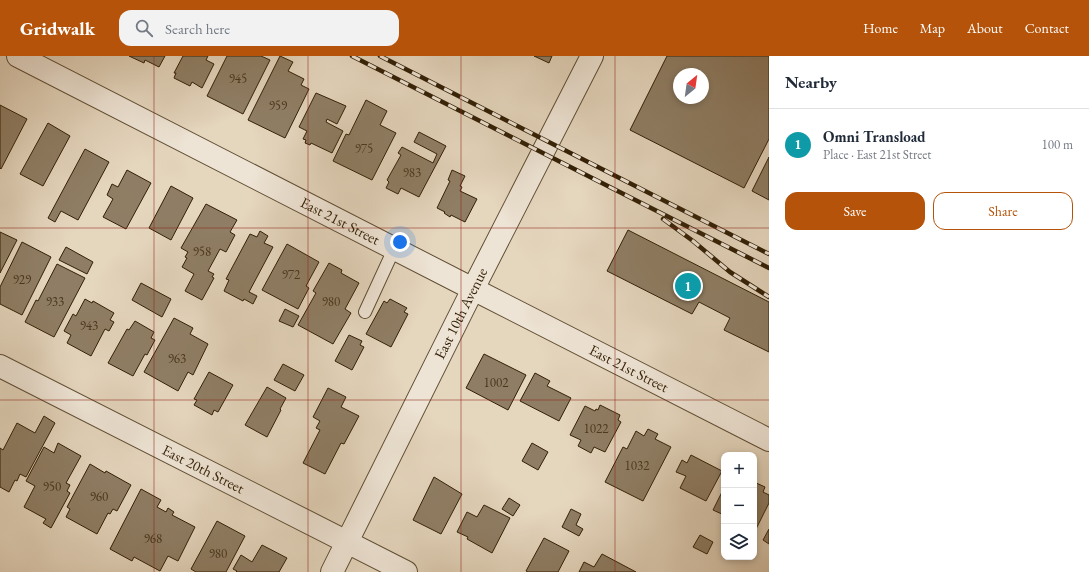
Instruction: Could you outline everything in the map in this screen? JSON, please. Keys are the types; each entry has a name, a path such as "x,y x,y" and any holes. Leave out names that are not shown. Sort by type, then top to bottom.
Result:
{"street":[{"name":"East 21st Street","path":"18,56 769,440"},
{"name":"East 10th Avenue","path":"332,572 473,289 592,56"},
{"name":"East 20th Street","path":"0,366 406,572"}],"lane":[{"path":"365,312 394,249"}],"building":[{"path":"129,56 165,56 159,67 145,60 144,63"},
{"path":"183,56 208,56 206,60 214,64 202,88 192,82 190,86 174,78 176,73 174,73"},
{"path":"227,56 261,56 270,60 243,114 207,96"},
{"path":"280,56 293,62 288,71 304,79 301,85 309,89 285,138 248,120"},
{"path":"534,56 552,56 549,63"},
{"path":"667,56 769,56 769,139 744,188 630,130"},
{"path":"316,93 346,106 337,124 327,119 326,122 343,131 332,153 311,143 310,145 305,143 306,140 303,139 307,131 299,127"},
{"path":"366,100 387,111 380,125 396,133 372,180 333,161 346,134 349,135"},
{"path":"0,105 27,119 1,169 0,168"},
{"path":"48,123 70,136 43,186 20,174"},
{"path":"419,132 446,146 419,197 401,188 398,194 386,188 389,182 387,180 401,155 398,153 402,147 433,163 437,154 414,142"},
{"path":"85,149 109,162 78,220 61,211 55,222 48,218"},
{"path":"769,157 769,200 752,191"},
{"path":"127,170 151,183 126,229 103,217 113,199 107,195 112,184 118,187"},
{"path":"452,170 465,176 460,186 462,187 460,191 477,199 465,222 451,215 450,217 444,213 445,212 437,208 450,181 448,180"},
{"path":"171,186 193,198 171,240 149,228"},
{"path":"206,204 237,220 230,232 235,235 226,252 220,249 208,271 214,274 212,277 214,278 202,300 185,291 194,274 182,267 187,258 185,257 188,252 181,248"},
{"path":"628,230 769,302 769,352 724,330 730,318 699,302 692,314 607,271"},
{"path":"260,231 268,236 264,243 273,247 249,292 257,296 253,304 244,299 243,301 224,291 229,280 226,279 250,234 257,237"},
{"path":"0,232 17,240 0,273"},
{"path":"22,242 51,257 22,315 0,304 0,287"},
{"path":"287,244 319,262 306,286 309,288 298,309 262,290"},
{"path":"66,247 93,262 87,274 59,260"},
{"path":"329,263 342,270 341,273 359,283 345,309 351,313 333,344 298,325 316,293 313,291"},
{"path":"57,264 85,278 54,337 25,322 36,300 38,301"},
{"path":"141,283 171,299 162,317 132,300"},
{"path":"85,299 92,303 93,301 114,313 110,320 114,322 109,331 105,329 91,356 67,343 71,335 64,331 73,314 76,316"},
{"path":"390,299 407,308 404,312 408,314 391,347 366,334 384,301 387,303"},
{"path":"285,309 299,316 293,327 279,321"},
{"path":"174,318 193,328 190,334 208,344 193,375 188,372 178,391 144,372"},
{"path":"135,321 154,332 151,338 155,340 147,355 145,354 133,376 108,363 127,329 129,330"},
{"path":"349,335 362,341 360,345 364,347 352,370 335,361"},
{"path":"484,354 526,375 508,410 466,388"},
{"path":"283,364 304,375 295,391 274,380"},
{"path":"209,372 233,385 218,412 214,410 212,415 194,405 197,400 194,399"},
{"path":"535,373 550,381 547,386 571,398 559,421 520,401"},
{"path":"267,387 286,398 267,437 245,425"},
{"path":"328,388 346,397 341,407 359,416 344,444 341,443 325,474 303,463 320,430 316,428 320,421 313,417"},
{"path":"600,405 620,415 618,420 621,422 605,452 594,447 591,453 578,446 581,440 570,435 585,406 595,411 596,409 598,410"},
{"path":"44,416 55,423 26,477 20,474 9,492 0,487 0,448 3,450 17,423 35,433"},
{"path":"648,429 658,434 655,439 671,447 643,501 605,482 623,447 627,449 636,431 644,436"},
{"path":"58,443 81,456 66,483 70,485 67,491 70,493 51,528 43,523 46,519 24,507 35,486 26,481 44,447 54,453"},
{"path":"532,443 548,452 538,470 522,461"},
{"path":"691,455 721,470 706,501 680,488 686,476 676,472 682,460 687,463"},
{"path":"90,464 131,485 117,511 113,509 110,514 108,513 97,534 66,517 70,509 67,507"},
{"path":"434,477 462,494 441,534 413,520"},
{"path":"757,483 765,487 763,492 769,495 769,503 757,527"},
{"path":"141,489 161,500 157,507 166,512 168,508 174,512 172,515 195,527 178,561 168,556 160,571 134,557 132,561 110,549"},
{"path":"721,494 721,514 713,510"},
{"path":"509,498 520,505 513,516 502,509"},
{"path":"484,505 510,518 492,553 467,539 468,537 457,532 467,512 477,517"},
{"path":"571,509 581,514 576,525 583,529 579,536 562,527"},
{"path":"217,521 245,536 226,572 196,572 191,569"},
{"path":"769,529 769,544 763,540"},
{"path":"700,535 713,542 707,554 693,547"},
{"path":"544,538 569,551 558,572 526,571"},
{"path":"262,545 287,558 279,572 236,572 237,571 233,569 241,555 252,562"},
{"path":"602,554 636,572 579,572 584,562 594,567"}],"railway":[{"path":"352,56 769,268"},
{"path":"380,56 769,254"},
{"path":"663,219 693,241 730,272 769,297"}],"place":[{"name":"Omni Transload","path":"688,286"}]}
